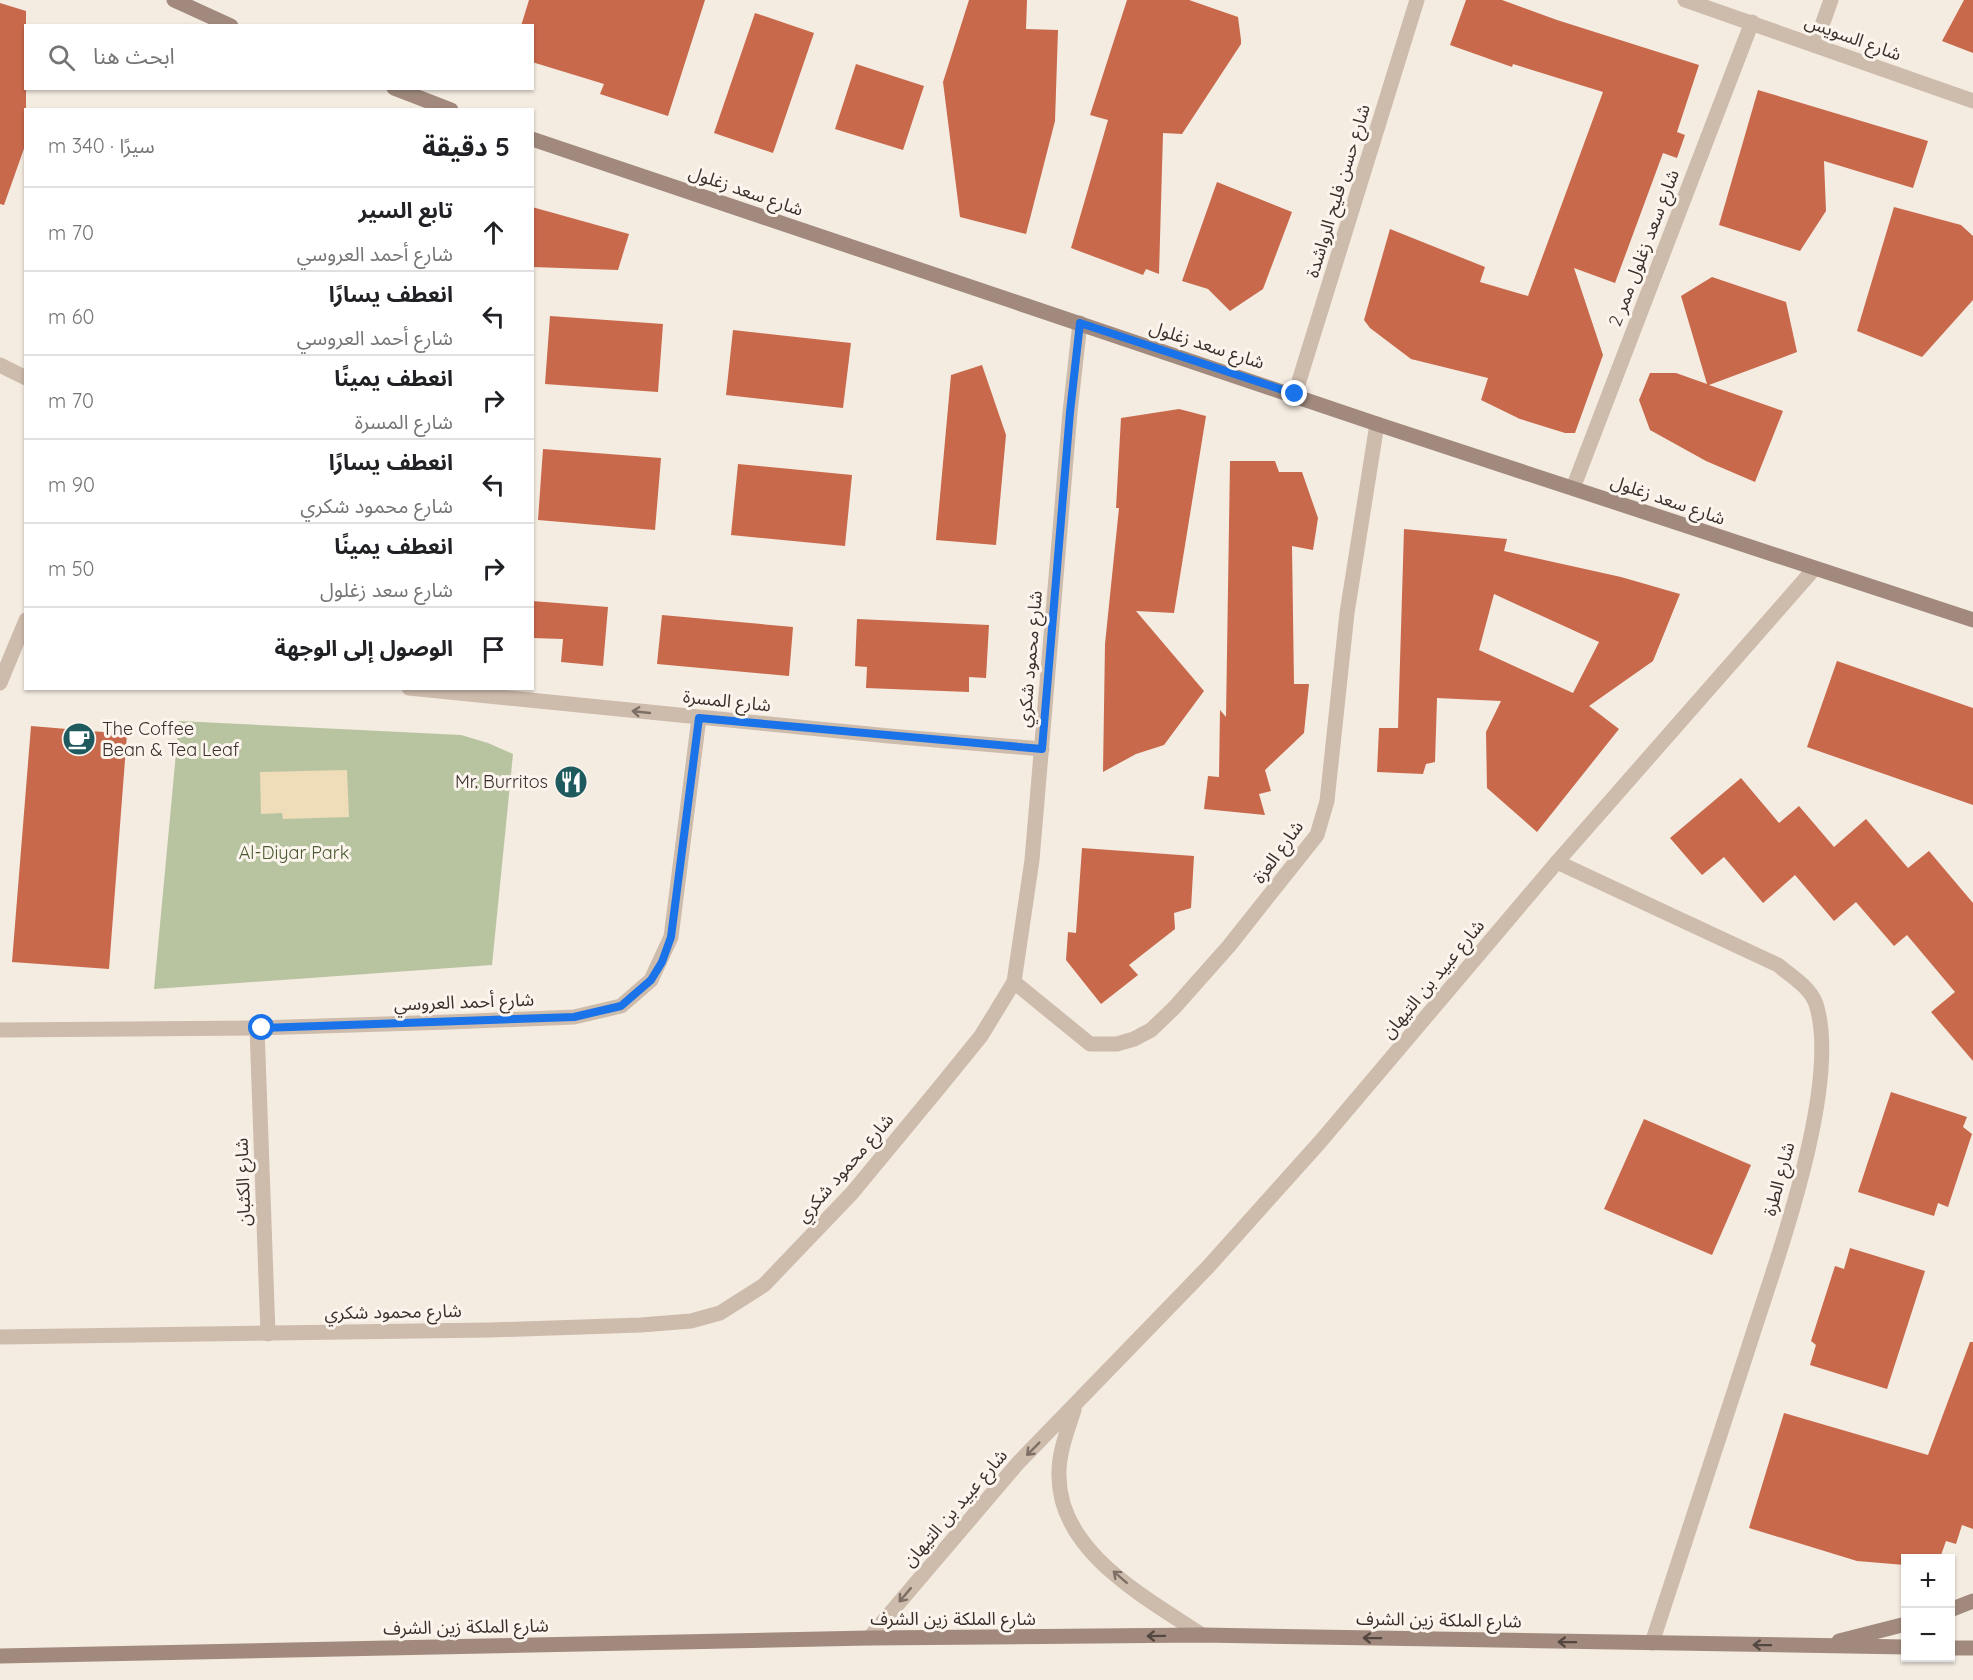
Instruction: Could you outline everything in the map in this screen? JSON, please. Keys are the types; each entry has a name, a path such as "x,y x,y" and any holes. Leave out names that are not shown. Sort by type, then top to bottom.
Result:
{"main road":[{"path":"174,0 227,24"},
{"path":"399,90 446,108"},
{"name":"شارع سعد زغلول","path":"534,140 1295,394 1377,424 1973,620"},
{"path":"1955,1608 1973,1600"},
{"path":"1820,1647 1901,1625"},
{"name":"شارع الملكة زين الشرف","path":"0,1656 869,1638 1202,1635 1901,1647"},
{"path":"1955,1648 1973,1648"}],"street":[{"name":"شارع حسن فليح الرواشدة","path":"1295,394 1417,0"},
{"name":"شارع السويس","path":"1685,0 1973,101"},
{"path":"1815,45 1831,0"},
{"name":"شارع سعد زغلول ممر 2","path":"1573,488 1752,22"},
{"name":"شارع محمود شكري","path":"0,1337 268,1334 640,1325 691,1321 720,1313 764,1285 852,1193 981,1036 1014,982 1024,924 1042,749 1069,423 1080,323"},
{"path":"0,365 24,377"},
{"name":"شارع العزة","path":"1014,982 1090,1044 1117,1044 1134,1039 1151,1030 1174,1008 1229,946 1317,835 1327,801 1347,613 1377,424"},
{"name":"شارع عبيد بن التيهان","path":"869,1638 980,1507 1208,1267 1320,1142 1557,862 1814,569"},
{"path":"0,683 18,659 24,630"},
{"name":"شارع المسرة","path":"428,690 699,718 1042,749"},
{"name":"شارع أحمد العروسي","path":"0,1030 257,1028 574,1017 621,1006 651,980 671,937 699,718"},
{"name":"شارع الطرة","path":"1557,862 1778,965 1802,984 1815,1002 1820,1026 1817,1102 1793,1207 1652,1643"},
{"name":"شارع الكثبان","path":"257,1028 268,1334"},
{"name":"شارع عبيد بن التيهان","path":"1074,1407 1060,1454 1059,1478 1062,1500 1075,1529 1097,1558 1138,1593 1202,1635"}],"green space":[{"name":"Al-Diyar Park","path":"179,721 461,735 513,754 492,965 154,989"}],"sand":[{"path":"347,770 349,817 283,819 282,813 261,814 260,772"}],"building":[{"path":"529,0 705,0 668,116 600,94 604,84 534,63 534,24 522,24"},
{"path":"969,0 1027,0 1026,29 1058,30 1055,121 1026,234 960,217 943,82"},
{"path":"1127,0 1189,0 1238,17 1241,40 1241,44 1182,134 1163,133 1159,274 1146,269 1143,275 1071,248 1108,120 1090,115"},
{"path":"1466,0 1502,0 1699,65 1677,132 1685,135 1677,158 1663,153 1615,283 1574,268 1603,355 1575,433 1565,433 1520,419 1481,400 1488,378 1411,359 1370,328 1364,320 1390,229 1485,267 1480,282 1528,296 1603,92 1513,64 1512,67 1450,45"},
{"path":"1964,0 1973,0 1973,53 1942,41"},
{"path":"0,3 26,11 24,90 26,90 26,108 24,108 24,149 4,205 0,204"},
{"path":"755,13 814,33 773,153 714,133"},
{"path":"856,64 924,86 903,150 835,129"},
{"path":"1758,90 1928,141 1913,188 1824,161 1826,211 1800,251 1719,225"},
{"path":"1217,182 1292,212 1263,289 1230,311 1208,289 1182,281"},
{"path":"1894,207 1961,225 1973,236 1973,300 1922,357 1857,331"},
{"path":"534,208 629,234 618,270 534,267"},
{"path":"1712,277 1786,302 1797,352 1709,385 1783,411 1755,482 1706,461 1650,430 1639,400 1650,373 1676,373 1707,384 1681,296"},
{"path":"550,316 663,324 658,392 545,384"},
{"path":"733,330 851,343 843,408 726,395"},
{"path":"982,365 1006,435 996,545 936,540 951,375"},
{"path":"1179,409 1206,416 1174,613 1136,611 1204,691 1164,745 1136,754 1103,772 1105,644 1119,508 1116,508 1121,418"},
{"path":"543,449 661,458 655,530 538,520"},
{"path":"1230,461 1275,461 1279,472 1302,472 1318,518 1313,550 1292,546 1294,684 1309,684 1304,733 1265,770 1271,791 1259,794 1265,815 1204,809 1208,776 1219,777 1220,710 1226,717"},
{"path":"738,464 852,475 845,546 731,535"},
{"path":"1404,529 1507,539 1504,551 1621,577 1680,594 1653,661 1589,706 1619,729 1537,832 1487,788 1486,732 1501,701 1437,698 1435,762 1426,764 1423,774 1377,772 1379,728 1398,728","holes":["1494,594 1599,642 1573,693 1479,650"]},
{"path":"534,601 608,607 603,666 561,662 563,639 534,638"},
{"path":"662,615 793,627 789,676 657,664"},
{"path":"857,619 989,625 986,678 969,677 969,692 866,688 867,667 855,666"},
{"path":"1837,661 1973,708 1973,805 1807,747"},
{"path":"31,726 127,734 109,969 12,962"},
{"path":"1741,778 1779,823 1799,806 1834,847 1866,819 1908,868 1929,851 1973,903 1973,1061 1931,1012 1955,992 1907,935 1894,946 1856,902 1834,921 1795,875 1763,903 1724,857 1702,875 1670,838"},
{"path":"1082,848 1194,856 1191,908 1174,913 1175,929 1129,965 1138,975 1101,1004 1066,960 1068,932 1076,933"},
{"path":"1891,1092 1967,1117 1963,1127 1972,1134 1948,1207 1938,1203 1934,1216 1858,1192"},
{"path":"1644,1119 1751,1165 1712,1255 1604,1209"},
{"path":"1850,1248 1925,1271 1887,1389 1810,1365 1816,1345 1811,1341 1835,1266 1844,1269"},
{"path":"1970,1342 1973,1342 1973,1529 1962,1525 1956,1544 1946,1541 1941,1554 1901,1554 1901,1565 1857,1561 1749,1528 1784,1413 1928,1455"}],"place":[{"name":"The Coffee Bean & Tea Leaf","path":"79,739"},
{"name":"Mr. Burritos","path":"571,782"}],"route":[{"path":"262,1028 574,1017 621,1006 651,980 662,962 671,937 699,718 1042,749 1070,412 1080,323 1295,394"}]}
